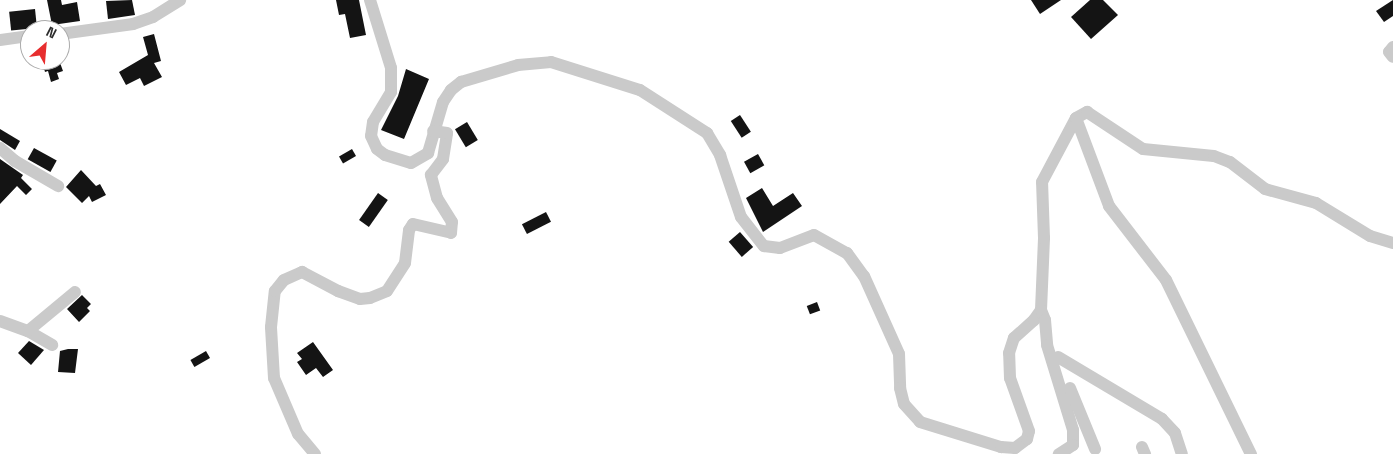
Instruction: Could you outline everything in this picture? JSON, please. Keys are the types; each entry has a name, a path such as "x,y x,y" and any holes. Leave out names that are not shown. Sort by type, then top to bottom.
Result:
{"street":[{"path":"70,33 132,24 153,17 180,0"},
{"path":"370,0 391,68 391,92 373,122 371,136 377,149 399,162 410,163 428,153 433,131 451,90 461,82 518,65 550,62 640,90 708,133 720,155 741,217 764,246 780,248 814,235 847,253 864,276 899,354 900,388 904,404 920,422 1001,446 1015,448 1027,439 1027,420 1010,378 1009,353 1014,338 1034,320 1043,315"},
{"path":"0,40 20,37"},
{"path":"1393,47 1389,52 1393,57"},
{"path":"1059,454 1073,445 1073,430 1047,345 1043,315 1044,238 1042,182 1076,118 1088,112 1144,149 1214,156 1230,162 1265,189 1316,203 1351,222 1370,236 1393,243"},
{"path":"1076,118 1109,206 1166,280 1251,454"},
{"path":"315,454 298,434 274,378 271,327 275,291 284,280 302,272 338,291 370,298 387,291 405,263 409,230 412,224 451,233 452,222 436,198 431,175 443,159 448,143 447,134 433,131"},
{"path":"0,148 16,162 58,186"},
{"path":"28,331 75,292"},
{"path":"1043,315 1095,449"},
{"path":"0,321 28,331 52,345"},
{"path":"1058,357 1162,420 1174,433 1182,454"}],"building":[{"path":"47,0 61,0 62,5 77,2 80,21 70,22 70,20 51,20"},
{"path":"132,0 135,15 108,19 106,1"},
{"path":"336,0 359,0 366,35 350,38 345,14 339,15"},
{"path":"1031,0 1061,0 1040,14"},
{"path":"1090,0 1103,0 1118,15 1091,39 1071,17"},
{"path":"1393,0 1393,16 1384,22 1376,11"},
{"path":"35,9 36,20 20,20 20,30 11,31 9,12"},
{"path":"154,34 161,61 154,63 162,77 144,86 140,78 126,85 119,72 148,55 143,37"},
{"path":"406,69 429,79 404,139 381,130 398,96"},
{"path":"44,70 63,71 57,73 59,79 51,82 48,71 45,72"},
{"path":"740,115 751,132 742,138 731,121"},
{"path":"467,122 478,140 466,147 455,129"},
{"path":"0,129 20,141 15,150 0,140"},
{"path":"34,148 57,161 50,172 28,159"},
{"path":"352,149 356,156 343,163 339,156"},
{"path":"758,154 764,165 750,173 744,162"},
{"path":"0,159 23,175 21,178 32,189 26,195 17,186 0,204"},
{"path":"81,170 96,186 100,184 106,195 92,202 89,196 82,203 66,187"},
{"path":"762,188 773,206 793,193 802,206 763,232 746,198"},
{"path":"378,193 388,200 369,227 359,220"},
{"path":"546,212 551,222 527,234 522,224"},
{"path":"740,232 753,247 742,257 729,242"},
{"path":"82,295 91,304 87,308 90,311 79,322 67,309"},
{"path":"817,302 820,310 810,314 807,306"},
{"path":"29,341 44,350 31,365 18,353"},
{"path":"313,342 333,370 323,377 316,368 306,375 297,362 302,359 297,353"},
{"path":"78,349 75,373 58,372 60,351"},
{"path":"206,351 210,358 194,367 190,360"}]}
